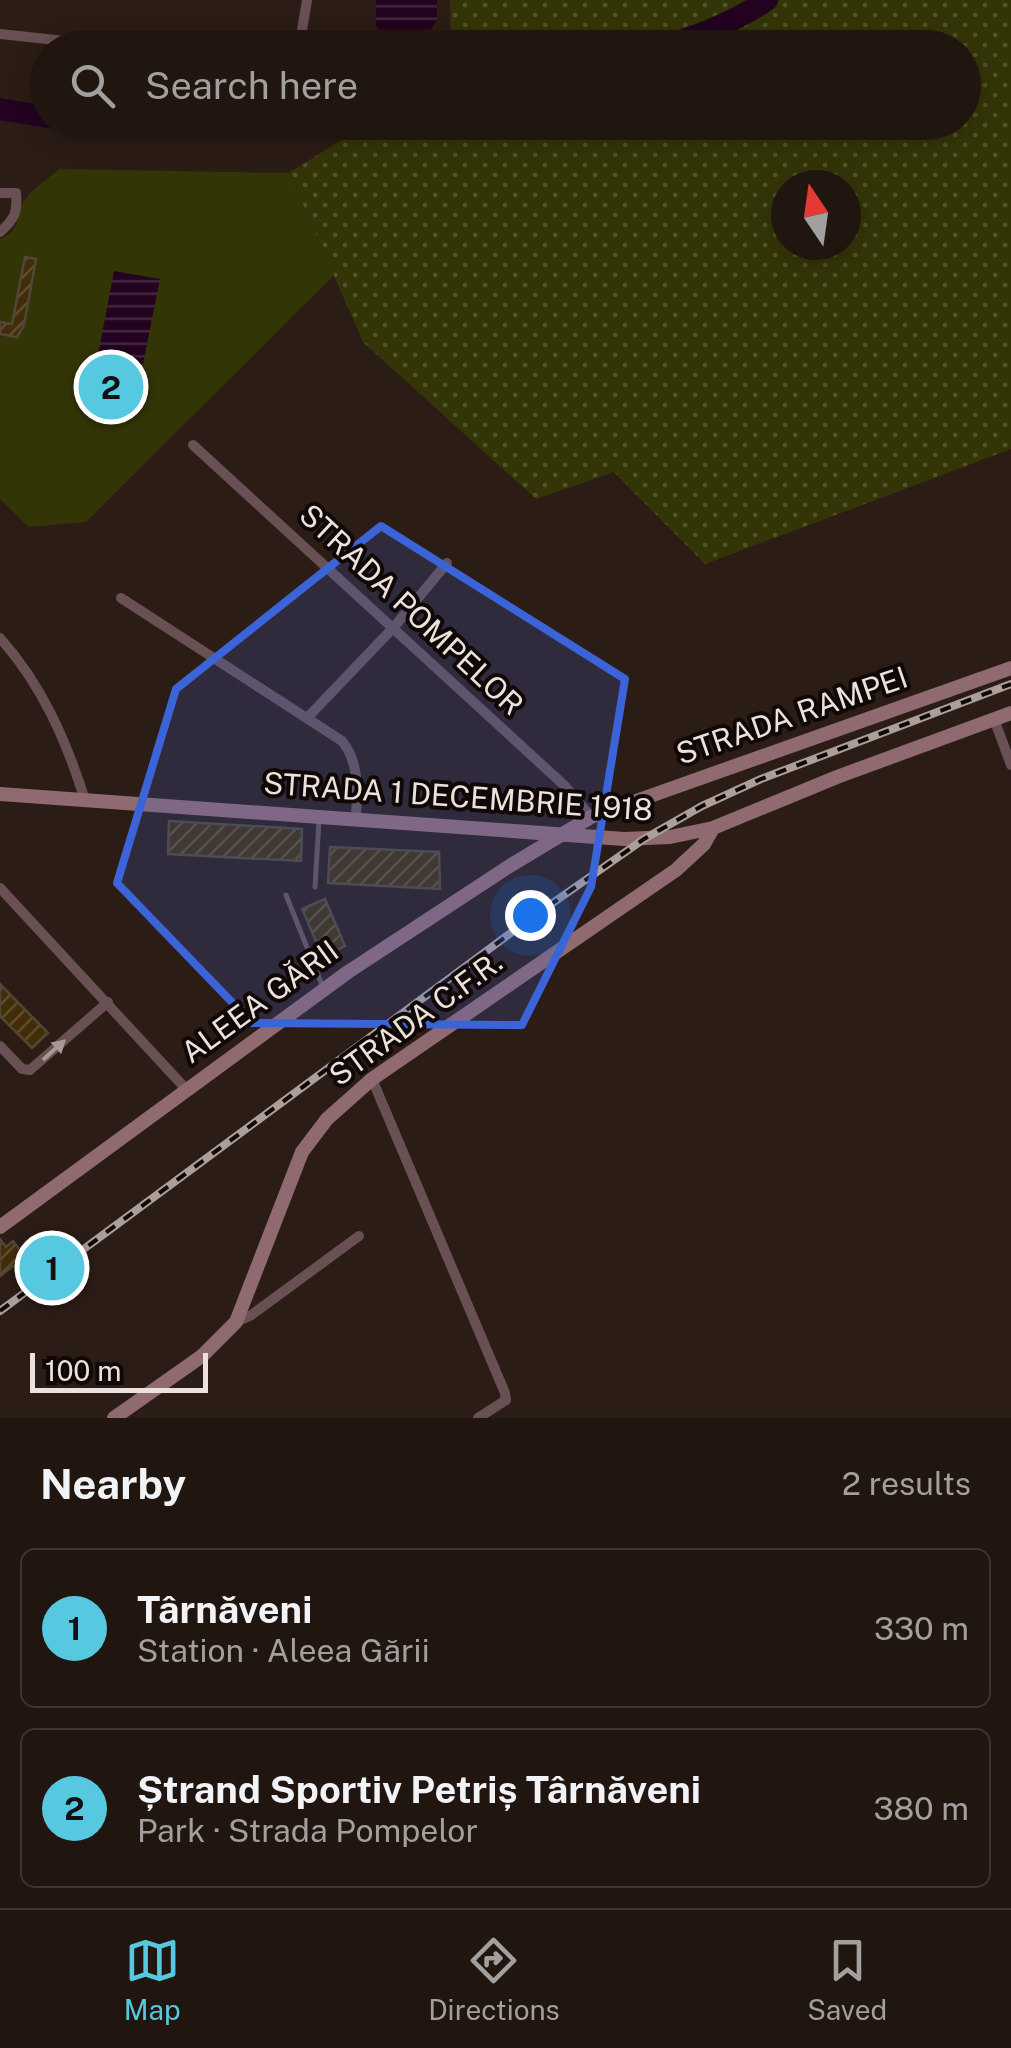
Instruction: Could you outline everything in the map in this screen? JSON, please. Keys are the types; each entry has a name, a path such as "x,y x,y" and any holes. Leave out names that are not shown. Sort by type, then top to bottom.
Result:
{"street":[{"path":"303,30 307,0"},
{"path":"0,34 30,37"},
{"path":"0,193 16,194 17,207 12,222 0,232"},
{"name":"STRADA POMPELOR","path":"193,445 565,786 591,817"},
{"path":"308,717 394,627 447,563"},
{"path":"121,598 334,734 348,748 356,770 356,819"},
{"path":"0,638 53,714 85,800"},
{"name":"STRADA RAMPEI","path":"560,834 591,817 1011,668"},
{"name":"STRADA 1 DECEMBRIE 1918","path":"0,794 560,834 670,837 713,828 1011,713"},
{"path":"994,719 1011,765"},
{"name":"STRADA C.F.R.","path":"236,1322 302,1152 327,1119 372,1079 676,870 704,844 713,828"},
{"name":"ALEEA GĂRII","path":"0,1226 324,989 560,834"},
{"path":"0,888 186,1089"},
{"path":"0,1046 22,1069 30,1070 108,1002"},
{"path":"372,1079 506,1400 478,1418"},
{"name":"STRADA C.F.R.","path":"114,1418 202,1356 236,1322 250,1316 359,1236"}],"lane":[{"path":"315,887 319,816"},
{"path":"286,895 324,989"}],"highlighted area":[{"path":"381,526 625,679 591,887 522,1025 252,1023 117,883 176,689"}],"shaded area":[{"path":"376,0 437,0 437,20 431,30 379,30"},
{"path":"450,0 1011,0 1011,449 705,564 614,472 536,499 363,342 289,173 341,140 981,140 981,30 451,30"},
{"path":"59,169 289,173 334,275 86,522 29,527 0,499 0,239 12,231 26,198"},
{"path":"114,271 160,279 143,364 98,355"}],"building":[{"path":"25,257 36,259 24,325 17,337 0,334 0,322 12,324"},
{"path":"169,821 302,829 301,861 168,854"},
{"path":"330,847 439,852 440,889 328,883"},
{"path":"325,899 345,946 323,957 302,909"},
{"path":"0,984 48,1033 32,1048 0,1016"},
{"path":"0,1239 6,1247 13,1241 25,1257 0,1276"}],"waterway":[{"path":"710,30 767,0"},
{"path":"0,109 30,114"}],"railway":[{"path":"0,1311 527,921 644,839 761,779 1011,684"}],"place":[{"name":"Ștrand Sportiv Petriș Târnăveni","path":"111,387"},
{"name":"Târnăveni","path":"52,1268"}]}
